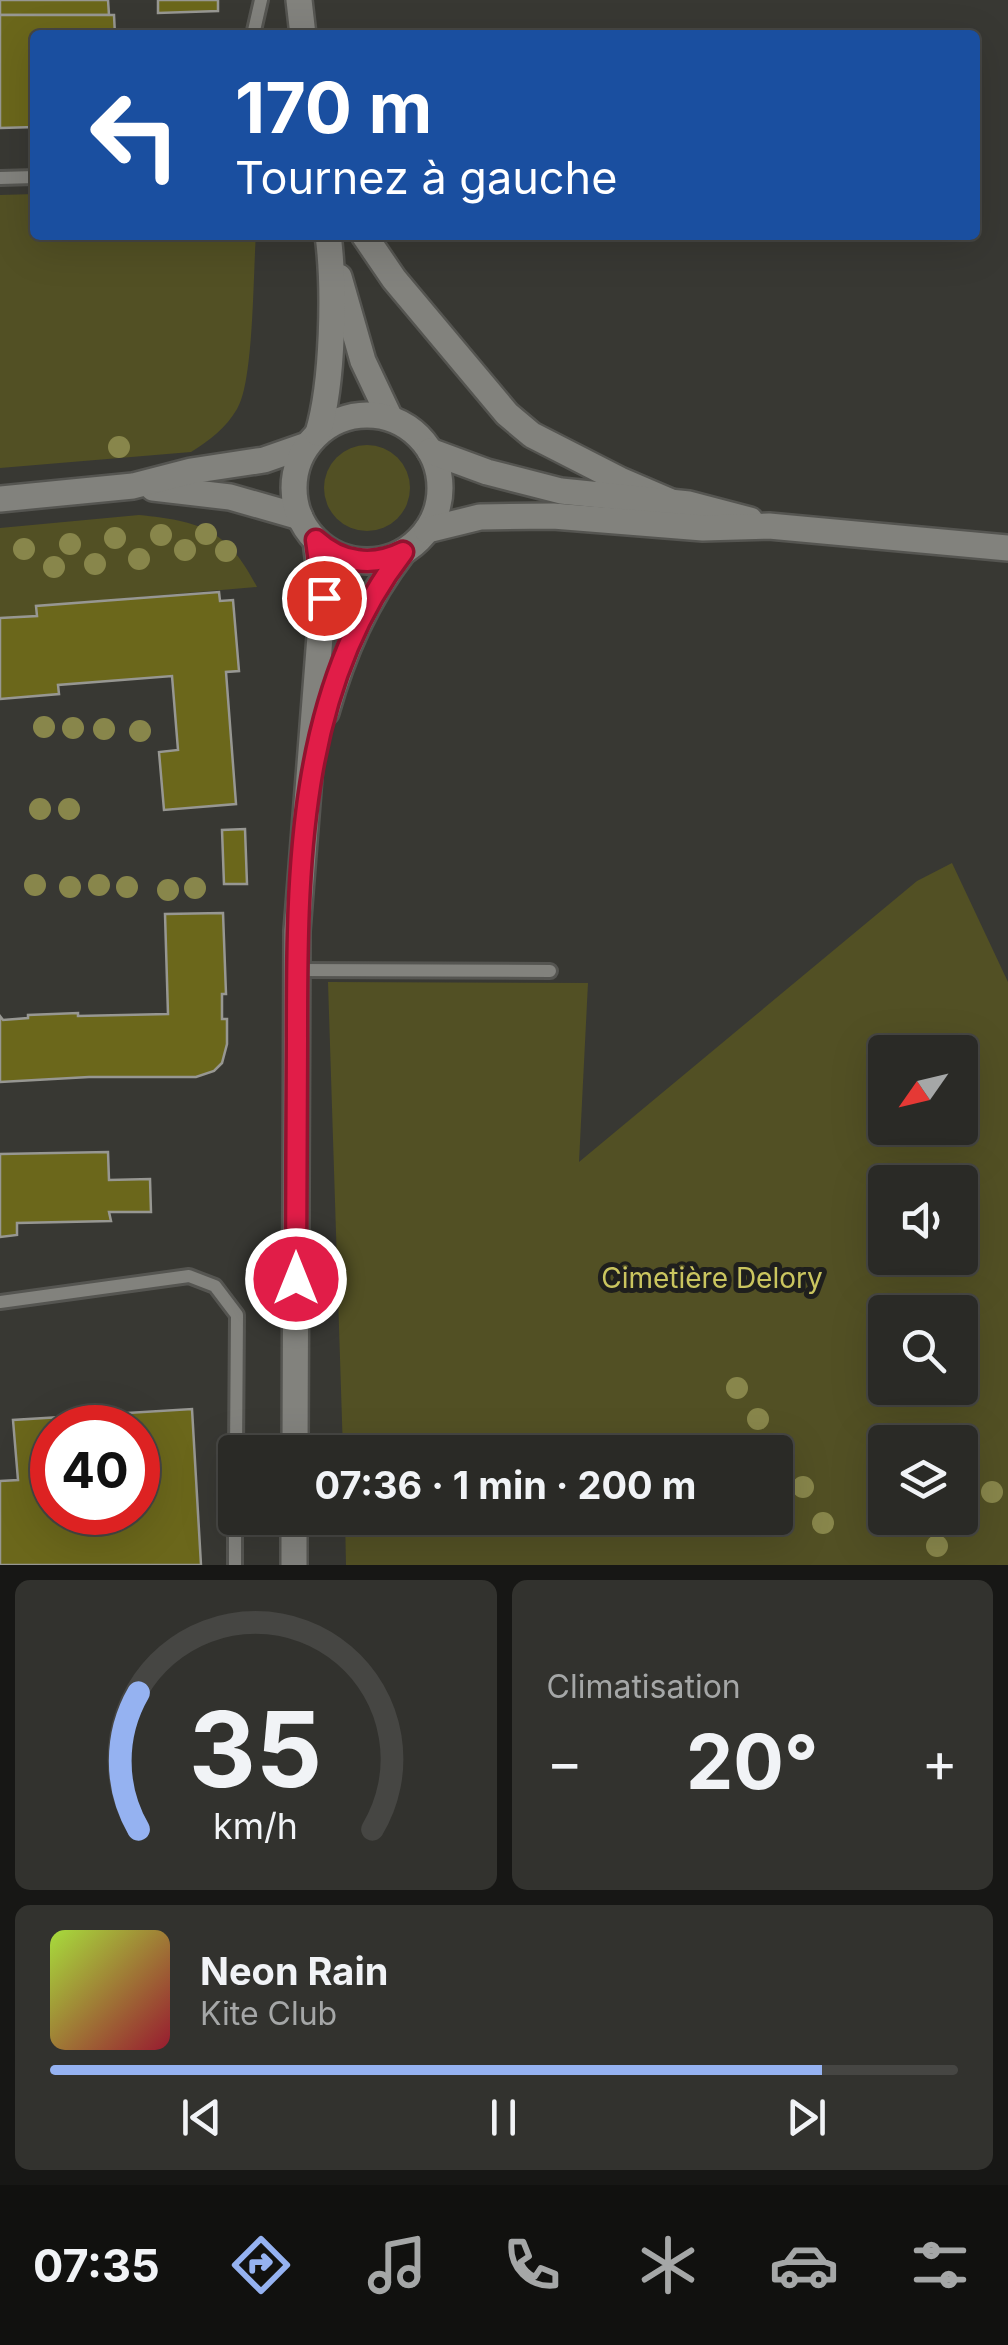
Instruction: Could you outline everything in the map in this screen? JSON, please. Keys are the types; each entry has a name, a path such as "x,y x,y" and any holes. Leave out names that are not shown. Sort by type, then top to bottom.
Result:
{"main road":[{"path":"299,0 302,30"},
{"path":"329,240 363,360 390,418"},
{"path":"329,240 327,399 313,439 297,465 295,502 316,540 335,554 358,561 381,560 403,552"},
{"path":"367,240 394,279 507,414 532,435 669,501"},
{"path":"0,499 133,486 191,471 264,460 356,415 390,418 413,431 437,466 440,491 436,515 428,530 403,552 372,595 352,635 312,760"},
{"path":"430,451 486,472 561,491 669,501 769,526"},
{"path":"133,486 230,497 300,517"},
{"path":"428,530 465,518 553,516 703,528 769,526 1008,548"},
{"path":"295,1435 297,970 324,598 316,540"},
{"path":"294,1535 294,1565"}],"lane":[{"path":"255,30 261,0"},
{"path":"0,178 30,177"},
{"path":"297,970 550,971"},
{"path":"0,1302 189,1276 215,1286 237,1315 236,1435"},
{"path":"235,1565 236,1535"}],"green space":[{"path":"30,194 30,240 256,240 250,352 243,396 211,439 191,452 0,468 0,195"},
{"path":"367,445 391,452 403,464 410,488 403,512 391,524 367,531 343,524 331,512 324,488 331,464 343,452"},
{"path":"139,515 180,521 210,532 235,553 257,587 36,606 37,616 0,618 0,528"},
{"name":"Cimetière Delory","path":"952,863 1008,982 1008,1565 346,1565 345,1535 793,1535 793,1435 342,1435 328,982 588,983 579,1162 917,881"}],"building":[{"path":"0,0 108,0 109,15 0,15"},
{"path":"158,0 218,0 218,11 158,13"},
{"path":"0,15 114,15 115,30 30,30 30,127 0,128"},
{"path":"219,592 220,601 233,600 239,671 226,672 236,804 164,810 159,752 178,750 172,676 58,685 59,694 0,699 0,618 37,616 36,606"},
{"path":"245,829 247,884 224,884 222,830"},
{"path":"223,913 226,994 222,994 222,1019 227,1019 227,1044 222,1063 214,1071 196,1077 0,1082 0,1016 3,1020 78,1013 168,1014 165,914"},
{"path":"108,1152 109,1180 150,1179 151,1212 109,1212 111,1221 17,1223 17,1235 0,1237 0,1154"},
{"path":"192,1409 201,1565 0,1565 0,1481 18,1480 13,1420 30,1419 30,1535 160,1535 160,1411"}],"route":[{"path":"296,1279 298,930 312,760 352,635 378,584 403,552 365,562 342,558 316,540 324,598"}]}
